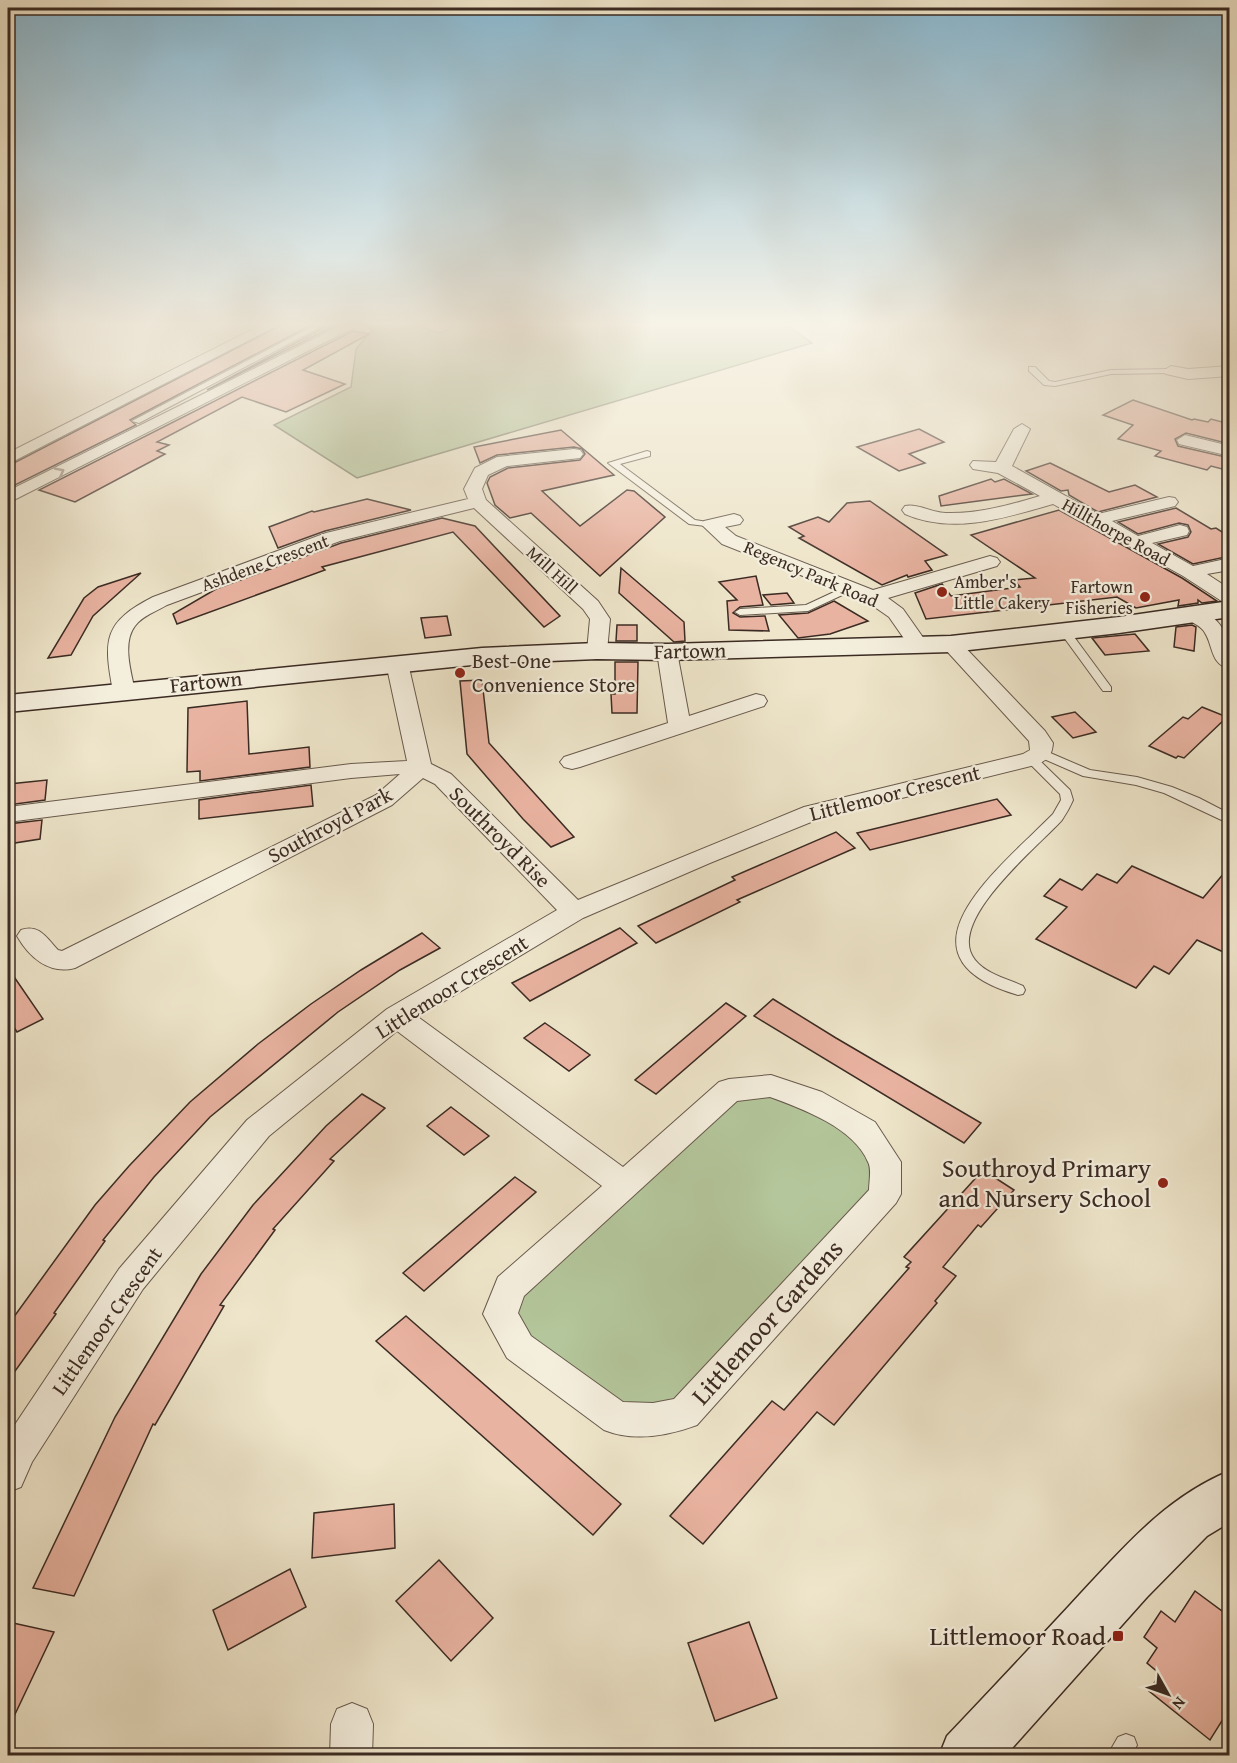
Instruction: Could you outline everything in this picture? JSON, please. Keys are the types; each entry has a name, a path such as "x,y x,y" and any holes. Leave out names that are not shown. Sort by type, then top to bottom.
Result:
{"street":[{"path":"8,459 113,405"},
{"path":"8,498 192,405"},
{"path":"1002,468 1022,429"},
{"path":"1185,440 1230,451"},
{"path":"478,502 474,489 481,472 503,461 554,459 574,454"},
{"name":"Hillthorpe Road","path":"979,465 1002,468 1190,572 1230,598"},
{"path":"911,510 932,518 957,518 996,513 1054,498"},
{"name":"Mill Hill","path":"478,502 591,605 600,619 597,651"},
{"name":"Ashdene Crescent","path":"124,691 118,645 124,625 138,613 160,601 333,537 412,516 478,502"},
{"path":"1096,520 1169,502"},
{"name":"Regency Park Road","path":"711,525 734,520"},
{"name":"Regency Park Road","path":"711,525 729,540 873,597 896,613 919,646"},
{"path":"1135,542 1180,531"},
{"path":"873,597 892,589 990,562"},
{"path":"1190,572 1230,564"},
{"name":"Fartown","path":"8,704 397,663 597,651 667,652 951,644 1065,632 1230,609"},
{"path":"1194,615 1212,627 1224,657 1230,663"},
{"path":"951,644 1042,743 1036,756"},
{"path":"667,652 680,726"},
{"path":"397,663 420,768"},
{"path":"572,762 756,701"},
{"name":"Littlemoor Crescent","path":"8,1474 19,1450 131,1279 258,1128 397,1016 574,912 813,812 1036,756"},
{"name":"Southroyd Park","path":"8,814 351,771 420,768"},
{"name":"Southroyd Park","path":"30,936 49,957 65,961 384,800 398,790 420,768"},
{"name":"Southroyd Rise","path":"420,768 443,779 574,912"},
{"path":"397,1016 624,1185"},
{"name":"Littlemoor Gardens","path":"771,1086 811,1100 864,1130 885,1161 885,1194 684,1413 653,1420 617,1418 519,1347 500,1314 510,1287 624,1185 729,1090 771,1086"},
{"path":"980,1751 1129,1579 1190,1519 1230,1494"}],"lane":[{"path":"136,422 168,405"},
{"path":"647,454 613,463 692,522 711,525"},
{"path":"740,612 808,608 849,588"},
{"path":"1065,632 1107,689"},
{"path":"1036,756 1087,772 1137,781 1168,790 1195,801 1230,820"},
{"path":"1018,990 970,964 965,955 962,934 979,898 1058,816 1067,800 1066,793 1036,756"}],"green space":[{"path":"314,405 602,405 357,478 274,425"},
{"path":"771,1086 864,1130 885,1194 653,1420 513,1337 510,1287 729,1090"}],"building":[{"path":"126,405 158,405 130,420 136,425 11,487 8,486 8,466"},
{"path":"206,405 226,405 157,442 169,445 157,451 165,454 75,502 39,490"},
{"path":"266,405 300,405 286,412"},
{"path":"1122,405 1149,405 1192,420 1208,422 1211,419 1230,424 1230,444 1186,433 1175,439 1178,446 1230,458 1230,471 1211,466 1207,470 1155,456 1161,451 1118,439 1133,425 1103,415"},
{"path":"919,429 944,442 909,454 925,463 899,471 857,447"},
{"path":"561,430 614,475 542,491 580,526 627,490 634,491 665,517 600,576 531,513 510,518 495,505 487,483 490,477 508,468 580,460 585,454 582,449 574,447 497,455 480,463 474,447"},
{"path":"1050,463 1109,492 1135,485 1157,497 1098,512 1069,495 1068,490 1061,491 1026,471"},
{"path":"991,479 995,482 1004,479 1032,494 941,506 939,496"},
{"path":"367,499 411,510 325,531 278,548 269,527 312,511"},
{"path":"870,501 947,555 925,561 932,570 908,577 907,575 882,585 799,538 804,536 789,527 818,517 829,522 847,503"},
{"path":"1176,508 1211,529 1216,528 1230,537 1230,556 1193,564 1158,544 1188,537 1191,532 1188,525 1179,523 1138,534 1118,522"},
{"path":"1059,510 1182,578 1217,601 1202,603 1198,600 1198,603 1178,606 1179,600 1136,608 1117,597 926,619 915,593 942,584 951,596 1020,587 1014,580 1035,578 971,535"},
{"path":"442,518 475,526 560,616 544,627 453,532 322,567 325,570 177,624 173,614 216,589 341,543"},
{"path":"621,568 684,622 685,641 674,642 619,593"},
{"path":"141,573 93,616 71,655 48,658 84,598 98,587"},
{"path":"756,576 763,605 740,607 733,613 740,617 765,616 769,631 729,630 727,601 737,600 719,582"},
{"path":"787,593 794,603 771,605 763,595"},
{"path":"834,601 868,621 830,634 798,638 779,615 808,613"},
{"path":"447,616 451,635 425,638 421,618"},
{"path":"617,625 637,625 637,641 616,641"},
{"path":"1192,625 1196,627 1194,651 1174,647 1176,627"},
{"path":"1135,634 1149,651 1105,655 1092,638"},
{"path":"615,662 638,662 637,713 612,713 611,694 615,694"},
{"path":"482,680 489,743 574,837 551,847 523,819 467,754 460,681"},
{"path":"247,701 249,754 309,747 310,767 200,781 200,771 187,772 188,708"},
{"path":"1202,707 1227,717 1184,758 1178,756 1176,758 1149,746 1183,717 1188,719"},
{"path":"1075,712 1096,732 1073,738 1052,717"},
{"path":"47,780 45,800 8,805 9,784"},
{"path":"311,785 313,806 199,819 199,800"},
{"path":"997,799 1011,815 870,850 857,833"},
{"path":"42,820 40,839 8,844 8,824"},
{"path":"836,832 855,848 737,900 740,902 656,943 638,926 735,880 732,877"},
{"path":"1132,866 1203,898 1230,866 1230,955 1197,940 1169,974 1154,966 1136,988 1036,939 1067,907 1044,896 1060,879 1082,890 1097,874 1117,883"},
{"path":"620,928 637,943 530,1001 512,983"},
{"path":"422,933 440,948 400,970 338,1012 210,1117 154,1177 103,1240 105,1241 54,1313 56,1314 8,1381 8,1325 95,1205 129,1166 190,1102 258,1044 361,970"},
{"path":"8,968 43,1019 17,1032 8,1018"},
{"path":"773,999 981,1123 964,1143 754,1016"},
{"path":"726,1003 746,1016 656,1094 635,1080"},
{"path":"545,1023 590,1055 569,1071 524,1038"},
{"path":"362,1094 385,1108 330,1159 334,1161 273,1229 275,1230 220,1305 224,1306 155,1425 153,1424 74,1596 33,1588 115,1417 201,1274 253,1205 326,1126"},
{"path":"451,1107 489,1136 464,1155 427,1126"},
{"path":"983,1170 1014,1190 981,1227 978,1225 943,1267 956,1276 935,1301 937,1303 834,1425 817,1412 703,1544 670,1516 772,1401 784,1410 909,1268 906,1267 911,1262 904,1257"},
{"path":"515,1177 536,1192 424,1291 403,1273"},
{"path":"406,1316 621,1504 593,1535 376,1341"},
{"path":"394,1504 395,1548 312,1558 314,1513"},
{"path":"439,1560 493,1618 451,1661 396,1601"},
{"path":"290,1569 306,1607 228,1650 213,1610"},
{"path":"1195,1591 1230,1617 1230,1708 1210,1740 1149,1691 1160,1674 1147,1663 1157,1648 1144,1637 1161,1611 1175,1622"},
{"path":"749,1622 777,1698 715,1721 688,1643"},
{"path":"13,1623 54,1632 8,1729 8,1633"}],"place":[{"name":"Amber's Little Cakery","path":"942,592"},
{"name":"Fartown Fisheries","path":"1145,597"},
{"name":"Best-One Convenience Store","path":"460,673"},
{"name":"Southroyd Primary and Nursery School","path":"1163,1183"},
{"name":"Littlemoor Road","path":"1118,1636"}]}
